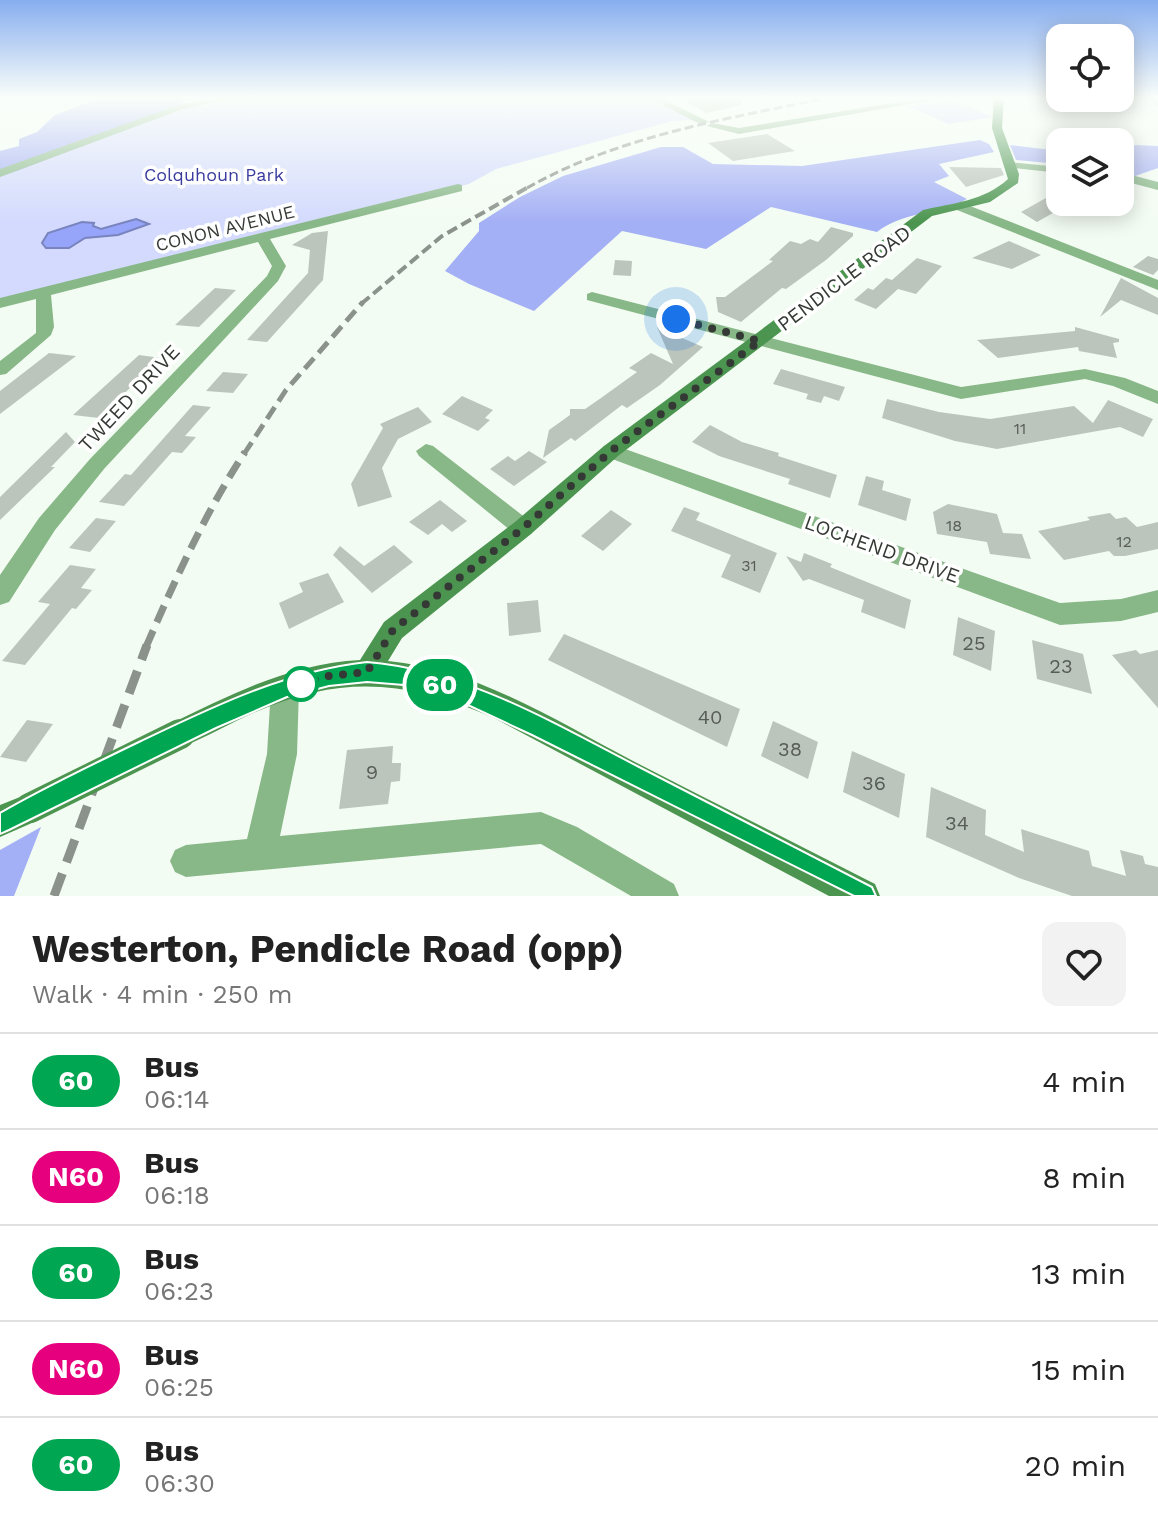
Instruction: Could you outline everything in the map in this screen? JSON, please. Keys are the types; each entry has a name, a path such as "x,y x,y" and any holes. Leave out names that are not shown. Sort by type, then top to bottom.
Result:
{"street":[{"path":"0,173 94,139"},
{"path":"1001,139 1009,165 1046,169"},
{"name":"PENDICLE ROAD","path":"367,672 393,630 523,528 611,451 928,213 981,201 1010,184 1014,180 1009,165"},
{"path":"1134,180 1158,186"},
{"name":"CONON AVENUE","path":"0,303 458,188"},
{"path":"961,207 1158,285"},
{"name":"TWEED DRIVE","path":"0,595 53,516 97,464 273,278 279,266 262,237"},
{"path":"0,370 43,335 46,327 43,292"},
{"path":"592,297 961,393 1085,374 1119,382 1158,398"},
{"path":"426,451 523,528"},
{"name":"LOCHEND DRIVE","path":"611,451 1060,614 1121,610 1158,601"},
{"path":"0,821 180,734 285,688 329,676 367,672 404,675 458,690 540,728 863,896"},
{"path":"260,854 282,754 285,688"},
{"path":"186,861 541,828 566,838 662,896"}],"green space":[{"name":"Colquhoun Park","path":"100,139 607,139 496,169 469,184 0,300 0,175"}],"shaded area":[{"path":"19,139 99,139 17,171 0,174 0,151 19,146"},
{"path":"980,140 989,144 994,152 939,164 949,176 934,182 967,199 898,220 877,232 771,207 706,249 622,231 534,311 445,271 479,231 479,223 520,197 563,176 661,147 683,147 713,164 802,166"},
{"path":"1010,145 1046,149 1046,163 1016,160"},
{"path":"1158,146 1158,168 1134,176 1134,147"},
{"path":"136,219 149,224 118,235 85,238 69,248 46,248 42,243 48,233 82,222 94,223 93,226 101,229"},
{"path":"41,827 14,896 0,896 0,850"}],"building":[{"path":"735,139 775,139 795,151 733,161 708,143"},
{"path":"949,167 1001,168 1004,175 966,187"},
{"path":"1046,198 1048,216 1037,222 1021,212"},
{"path":"831,227 853,233 853,236 826,260 786,289 782,288 741,322 718,312 716,297 725,297 773,261 769,260 790,241 801,244 810,239 818,242"},
{"path":"328,231 323,280 267,342 247,340 308,273 310,250 292,245 312,233"},
{"path":"1009,241 1041,255 1012,269 972,258"},
{"path":"1148,256 1158,259 1158,270 1153,275 1133,267"},
{"path":"917,258 942,266 916,294 898,289 876,309 854,300 868,288 873,290 886,278 892,280"},
{"path":"615,260 632,261 631,276 613,275"},
{"path":"1121,278 1158,298 1158,315 1121,300 1100,317"},
{"path":"215,288 236,290 199,327 175,325"},
{"path":"657,327 703,347 660,385 627,408 622,405 575,441 571,438 543,458 549,430 570,415 570,409 585,409 601,398 637,372 629,368 651,353 673,364"},
{"path":"1075,327 1119,339 1119,342 1113,343 1117,358 1079,351 1078,347 998,358 977,340 1075,331"},
{"path":"49,353 76,356 0,414 0,391"},
{"path":"139,355 161,358 99,418 73,415"},
{"path":"781,369 845,387 839,401 824,396 821,403 806,399 808,394 773,384"},
{"path":"223,372 248,374 233,393 206,391"},
{"path":"462,396 493,410 485,418 490,420 478,431 442,414"},
{"path":"887,399 939,412 990,419 1074,406 1093,423 1108,400 1153,419 1143,437 1120,427 997,449 955,441 882,418"},
{"path":"193,405 211,407 185,436 196,437 182,453 172,452 124,506 99,502 125,474 131,475"},
{"path":"418,407 432,422 398,439 382,468 392,497 358,507 351,484 383,428 380,424"},
{"path":"710,425 742,442 837,475 830,498 788,484 790,479 719,456 692,442"},
{"path":"66,432 75,442 51,467 55,467 0,520 0,497"},
{"path":"529,451 547,462 514,486 490,469 508,456 515,461"},
{"path":"866,476 884,481 882,490 911,499 906,521 858,505"},
{"path":"440,500 467,521 452,532 442,524 428,535 409,522"},
{"path":"948,504 997,514 1003,533 1022,534 1031,559 990,554 987,542 937,534 933,512"},
{"path":"684,507 700,513 696,520 777,553 760,593 721,577 731,555 671,531"},
{"path":"611,510 632,524 603,551 581,536"},
{"path":"1110,513 1116,519 1126,517 1137,527 1158,522 1158,549 1125,556 1114,556 1109,551 1064,560 1038,531 1090,520 1087,517"},
{"path":"96,518 116,521 90,552 69,548"},
{"path":"394,545 413,562 372,593 333,555 340,546 364,566"},
{"path":"804,553 911,600 905,629 861,612 864,600 809,579 803,581 786,556 801,562"},
{"path":"70,565 96,569 81,588 92,590 76,609 72,608 25,665 2,661 50,604 38,602"},
{"path":"328,573 344,602 289,629 279,603 303,592 299,583"},
{"path":"538,600 541,632 509,636 507,603"},
{"path":"958,617 995,631 991,671 953,655"},
{"path":"564,634 740,709 727,747 548,660"},
{"path":"1032,640 1083,654 1092,694 1037,679"},
{"path":"1136,650 1140,654 1158,650 1158,708 1112,655"},
{"path":"27,720 53,724 26,762 0,757"},
{"path":"773,721 818,742 808,779 761,756"},
{"path":"393,746 392,763 401,763 400,781 391,782 388,804 339,809 347,750"},
{"path":"852,751 905,774 899,818 843,792"},
{"path":"931,787 986,810 985,835 1024,852 1021,829 1089,851 1092,866 1126,876 1120,850 1143,856 1145,864 1158,867 1158,896 1072,896 1019,878 926,837"}],"railway":[{"path":"527,188 562,170 648,139"},
{"path":"362,303 442,236 530,186"},
{"path":"244,454 286,390 362,303"},
{"path":"146,647 204,523 245,452"},
{"path":"54,896 147,645"}],"bus line":[{"name":"60","path":"0,821 208,720 285,688 329,676 367,672 404,675 458,690 540,728 863,896"}],"route":[{"path":"301,684 329,676 367,672 393,630 523,528 611,451 760,341 676,319"}]}
